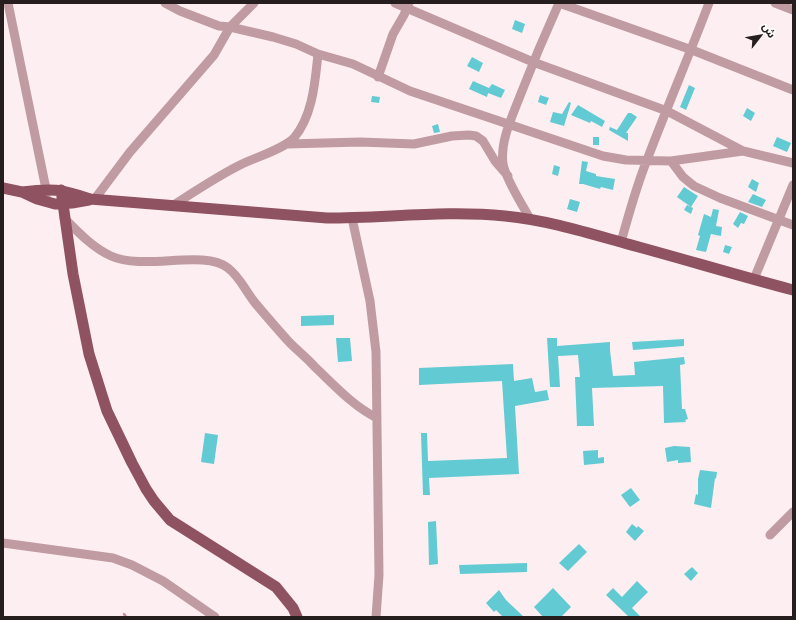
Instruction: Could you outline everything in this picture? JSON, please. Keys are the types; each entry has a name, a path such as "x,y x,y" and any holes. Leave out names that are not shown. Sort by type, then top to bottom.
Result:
{"main road":[{"path":"3,188 22,192 46,202 62,203 92,200 280,215 352,218 448,214 506,216 530,219 568,227 793,290"},
{"path":"22,192 46,189 61,190 92,200"},
{"path":"61,190 64,218 89,354 99,387 118,434 146,489 170,520 276,587 293,608 298,617"}],"street":[{"path":"8,3 46,189 46,202"},
{"path":"165,3 180,12 203,21 219,26 230,27 273,37 296,44 318,54 353,64 410,91 603,156 626,160 672,161 743,152"},
{"path":"92,200 130,152 214,55 230,27 254,3"},
{"path":"394,3 408,5 533,62 667,110 743,152 793,163"},
{"path":"530,219 503,164 503,153 509,124 533,62 559,3 692,50 793,90"},
{"path":"621,242 646,160 692,50 709,3"},
{"path":"775,3 793,10"},
{"path":"378,76 393,34 408,5"},
{"path":"288,144 298,131 311,103 315,85 318,54"},
{"path":"172,206 216,178 260,155 288,144 360,142 414,144 452,136 476,136 483,141 495,160 508,176"},
{"path":"672,161 683,177 694,186 720,198 793,225"},
{"path":"754,279 793,185"},
{"path":"64,218 94,245 111,256 119,259 139,262 189,260 205,261 217,263 227,267 235,275 254,302 291,344 351,400 377,418"},
{"path":"352,218 370,301 376,352 379,575 376,617"},
{"path":"770,535 793,512"},
{"path":"3,544 113,558 132,565 162,581 215,617"}],"building":[{"path":"515,20 525,24 522,33 512,29"},
{"path":"472,57 483,63 479,72 467,66"},
{"path":"473,81 489,88 492,84 505,90 501,98 488,93 487,97 469,89"},
{"path":"689,85 695,88 686,110 680,107"},
{"path":"540,95 549,98 546,105 538,102"},
{"path":"372,96 380,97 379,103 371,102"},
{"path":"569,102 571,103 564,126 550,122 553,112 562,114"},
{"path":"578,105 605,121 602,127 591,121 590,123 571,115"},
{"path":"747,108 755,113 751,121 743,116"},
{"path":"628,113 631,113 637,117 626,133 628,133 628,141 609,130 610,127 617,130"},
{"path":"438,124 440,132 434,133 432,126"},
{"path":"593,137 599,137 599,145 593,145"},
{"path":"777,137 791,143 787,152 773,146"},
{"path":"582,161 588,162 586,171 596,174 596,176 615,179 613,190 601,187 600,189 579,184"},
{"path":"554,165 560,167 558,176 552,174"},
{"path":"752,179 759,183 756,192 748,187"},
{"path":"684,187 698,196 691,207 677,197"},
{"path":"753,194 766,200 762,207 748,202"},
{"path":"570,199 580,202 577,212 567,209"},
{"path":"687,205 693,208 691,214 684,210"},
{"path":"713,209 719,210 716,226 722,227 721,236 711,234 706,252 696,250 700,236 698,235 704,214 711,217"},
{"path":"740,212 748,216 744,224 741,223 738,228 733,224"},
{"path":"725,245 732,247 729,254 723,252"},
{"path":"334,315 334,325 301,326 301,316"},
{"path":"336,338 350,338 352,361 338,362"},
{"path":"547,338 557,338 557,346 610,342 613,376 635,375 634,362 684,357 685,364 680,365 682,409 685,409 688,419 685,420 686,422 664,423 663,386 592,388 594,426 577,426 575,377 580,377 578,355 558,356 560,387 550,387"},
{"path":"684,339 684,346 633,350 632,342"},
{"path":"513,364 514,381 532,378 535,392 547,390 549,400 515,406 519,474 429,478 430,495 423,495 421,433 427,433 428,461 507,458 502,381 419,385 419,368"},
{"path":"205,433 218,435 214,464 201,462"},
{"path":"674,446 690,447 691,462 678,463 678,460 667,462 665,448"},
{"path":"598,450 598,458 604,457 604,463 584,465 583,451"},
{"path":"700,470 717,472 711,508 694,504 696,494 698,495 698,479"},
{"path":"631,488 640,500 630,507 621,495"},
{"path":"436,521 438,564 429,565 428,522"},
{"path":"632,524 637,528 638,526 644,531 635,541 626,532"},
{"path":"579,544 587,552 568,571 559,563"},
{"path":"527,563 527,572 460,574 459,565"},
{"path":"692,567 698,573 691,581 684,574"},
{"path":"637,581 648,592 632,608 641,617 629,617 606,595 613,588 622,597"},
{"path":"553,588 571,607 561,617 543,617 534,607"},
{"path":"499,590 506,600 524,617 503,617 496,610 494,612 486,603"}]}
